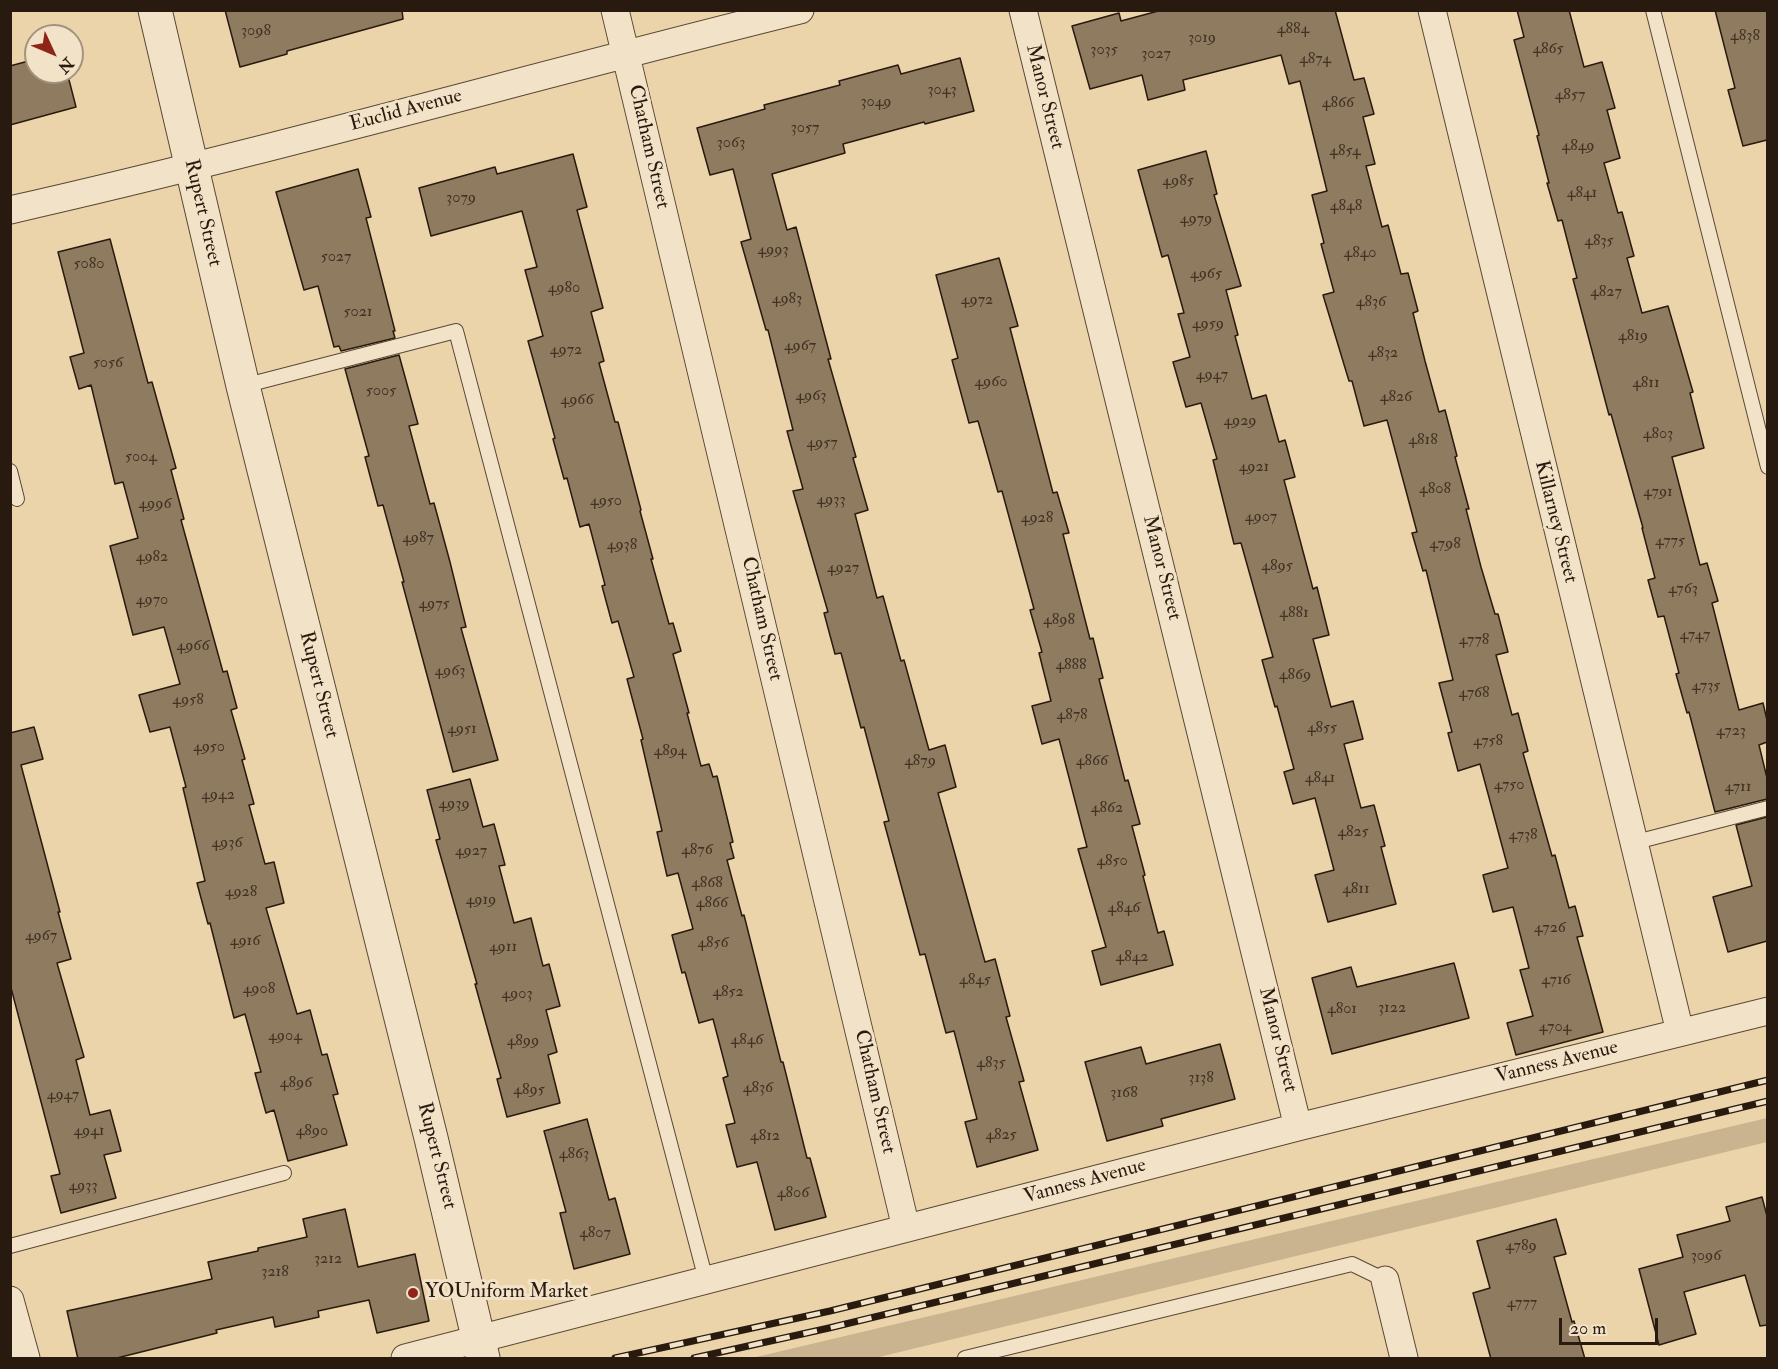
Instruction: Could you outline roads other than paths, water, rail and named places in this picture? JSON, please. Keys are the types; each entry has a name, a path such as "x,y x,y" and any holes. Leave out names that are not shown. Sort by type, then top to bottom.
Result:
{"street":[{"name":"Rupert Street","path":"155,10 243,386 431,1138 481,1349"},
{"name":"Chatham Street","path":"615,10 906,1228"},
{"name":"Euclid Avenue","path":"10,210 192,167 800,10"},
{"name":"Manor Street","path":"1023,10 1298,1126"},
{"name":"Killarney Street","path":"1432,10 1632,843 1680,1032"},
{"name":"Vanness Avenue","path":"405,1359 481,1349 706,1280 1298,1126 1767,1011"},
{"path":"1385,1280 1404,1359"},
{"path":"10,1300 26,1359"}],"lane":[{"path":"1653,10 1767,467"},
{"path":"243,386 456,331 706,1280"},
{"path":"10,471 17,499"},
{"path":"1632,843 1767,808"},
{"path":"10,1246 284,1173"},
{"path":"965,1359 1352,1264 1385,1280"}],"railway":[{"path":"615,1358 830,1311 1768,1080"},
{"path":"694,1358 829,1328 1768,1101"}],"place":[{"name":"YOUniform Market","path":"413,1293"}]}
